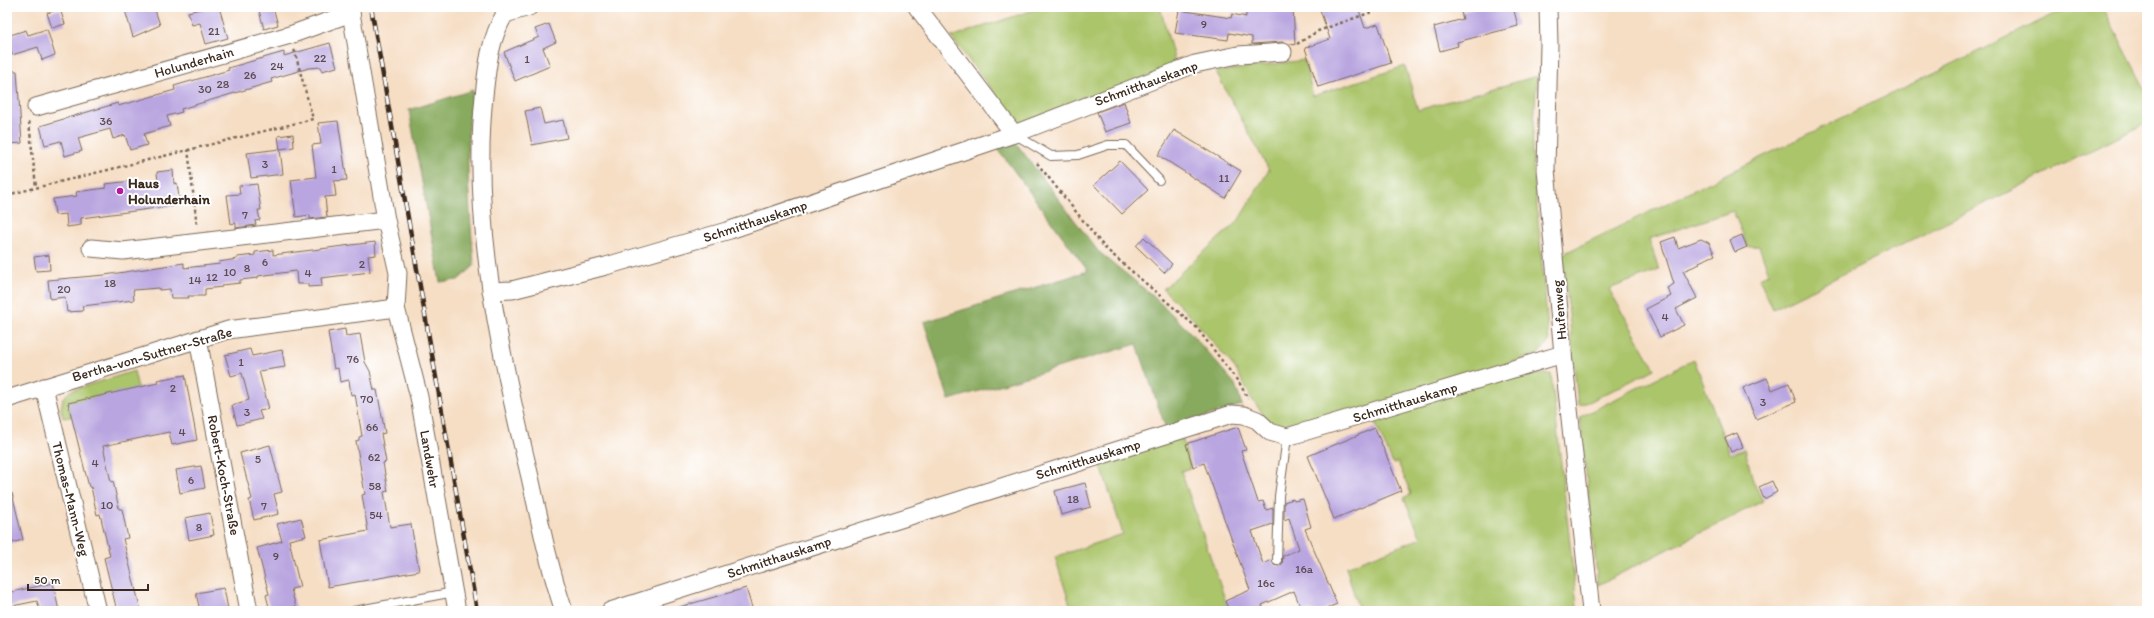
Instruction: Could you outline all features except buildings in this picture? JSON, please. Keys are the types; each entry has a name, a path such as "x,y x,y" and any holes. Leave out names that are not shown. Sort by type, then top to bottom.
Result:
{"street":[{"path":"529,7 504,10 491,47 480,133 480,189 491,291 520,436 555,583 564,611"},
{"path":"917,7 1014,134"},
{"name":"Hufenweg","path":"1548,7 1549,45 1546,169 1563,354 1591,611"},
{"name":"Holunderhain","path":"36,107 290,35 351,10 386,220 398,273 396,308"},
{"name":"Schmitthauskamp","path":"491,291 519,288 730,230 1014,134 1195,64 1238,55 1283,52"},
{"path":"91,248 123,251 386,220"},
{"name":"Bertha-von-Suttner-Straße","path":"7,399 228,330 396,308"},
{"name":"Landwehr","path":"396,308 419,397 458,611"},
{"name":"Robert-Koch-Straße","path":"198,339 249,611"},
{"name":"Schmitthauskamp","path":"610,611 1232,414 1244,415 1257,420 1270,432 1287,438 1563,354"},
{"name":"Thomas-Mann-Weg","path":"44,387 98,611"}],"lane":[{"path":"1014,134 1050,156 1078,155 1108,144 1126,145 1159,180"},
{"path":"1277,561 1279,496 1287,438"},
{"path":"354,611 454,592"}],"path":[{"path":"1283,52 1318,31 1386,7"},
{"path":"7,195 313,119 290,35"},
{"path":"36,107 28,116 36,187"},
{"path":"188,149 200,242"},
{"path":"1033,158 1105,248 1196,327 1240,384 1257,420"}],"green space":[{"path":"1043,7 1160,7 1176,66 1018,124 951,37"},
{"path":"2069,7 2103,7 2147,93 2147,123 1773,309 1759,278 1769,274 1759,246 1748,247 1733,211 1649,239 1659,270 1609,289 1655,369 1589,402 1578,405 1563,254"},
{"path":"1304,60 1313,96 1405,66 1418,110 1537,76 1532,151 1549,342 1538,354 1298,429 1274,428 1253,401 1235,368 1195,321 1163,289 1238,221 1269,170 1216,72"},
{"path":"473,90 468,134 468,178 474,266 458,280 440,282 409,110"},
{"path":"1013,139 1098,251 1152,295 1188,330 1235,384 1242,405 1166,429 1137,344 949,400 924,322 1088,271 995,145"},
{"path":"1694,359 1730,454 1745,449 1753,481 1763,501 1598,585 1580,417"},
{"path":"134,371 138,388 69,403 71,417 63,418 61,408 63,398 70,391"},
{"path":"1551,374 1577,606 1562,611 1359,611 1346,567 1421,538 1404,498 1411,494 1398,462 1393,464 1373,418 1508,375"},
{"path":"1182,437 1191,468 1181,471 1229,611 1072,611 1055,557 1123,534 1100,463"}],"railway":[{"path":"371,7 477,611"}],"place":[{"name":"Haus Holunderhain","path":"120,191"}]}
